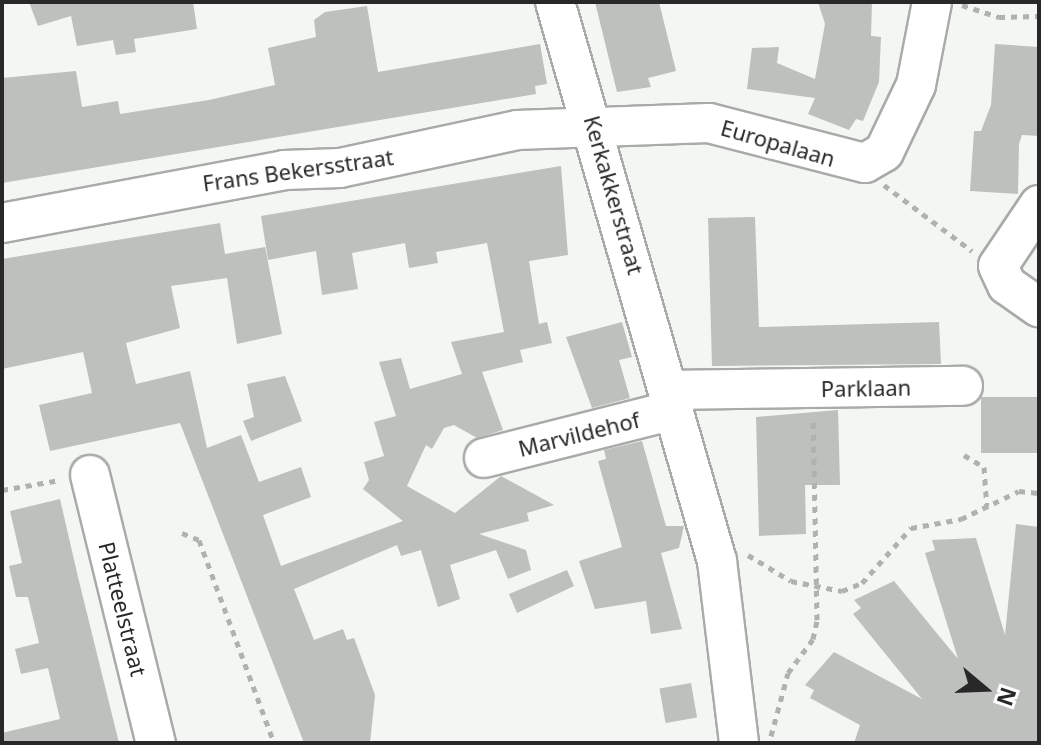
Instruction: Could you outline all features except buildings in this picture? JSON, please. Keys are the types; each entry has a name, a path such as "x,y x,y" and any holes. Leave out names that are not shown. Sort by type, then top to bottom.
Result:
{"street":[{"name":"Kerkakkerstraat","path":"555,2 595,127 717,561 739,743"},
{"name":"Europalaan","path":"595,127 709,123 865,163 884,152 916,85 932,2"},
{"name":"Frans Bekersstraat","path":"2,223 284,170 355,165 472,136 595,127"},
{"path":"1039,205 998,266 1007,285 1039,307"},
{"name":"Parklaan","path":"671,400 770,385 812,389 963,386"},
{"name":"Marvildehof","path":"484,458 671,400"},
{"name":"Platteelstraat","path":"90,475 156,743"}],"path":[{"path":"954,2 999,17 1039,16"},
{"name":"Europalaan","path":"865,163 888,189 998,266"},
{"path":"770,743 788,673 813,639 816,588 812,389"},
{"path":"964,455 984,467 987,506"},
{"path":"2,490 90,475"},
{"path":"717,561 752,556 816,588 853,588 911,528 961,519 1019,491 1039,493"},
{"path":"182,533 199,540 274,743"}]}
